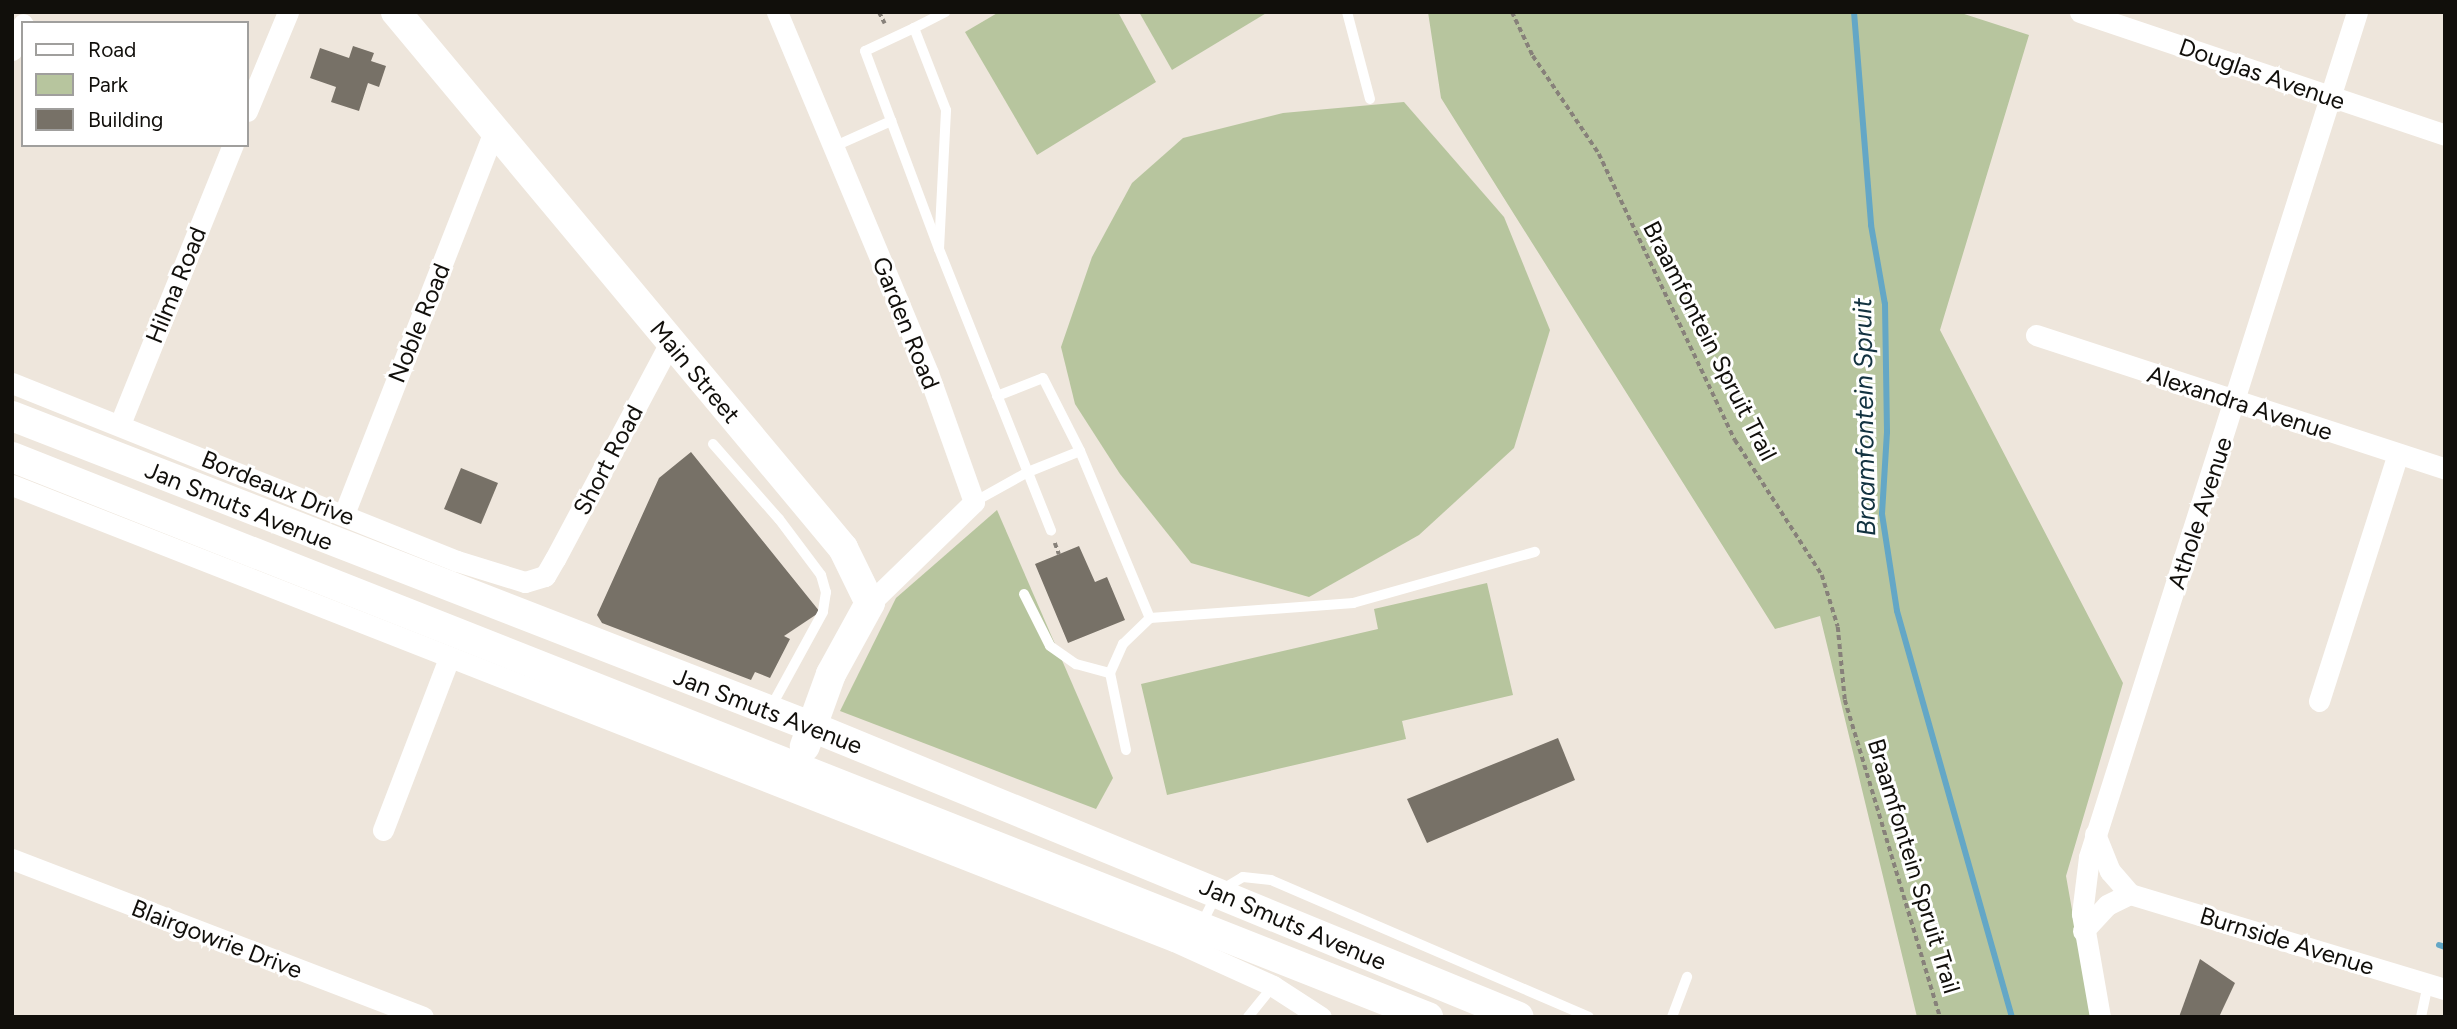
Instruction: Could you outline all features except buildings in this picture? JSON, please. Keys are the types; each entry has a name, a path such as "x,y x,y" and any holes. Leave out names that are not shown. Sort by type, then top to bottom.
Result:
{"main road":[{"name":"Main Street","path":"396,12 670,343 804,498 843,548 870,603"},
{"name":"Jan Smuts Avenue","path":"12,416 810,726 1519,1017"},
{"name":"Jan Smuts Avenue","path":"12,457 800,765 1428,1017"},
{"path":"800,765 810,726 845,644 870,603"}],"street":[{"path":"248,109 288,12"},
{"name":"Garden Road","path":"777,12 928,373 974,502"},
{"name":"Douglas Avenue","path":"2080,12 2445,135"},
{"name":"Athole Avenue","path":"2100,1017 2083,931 2082,895 2095,834 2236,403 2357,12"},
{"path":"12,50 21,28"},
{"name":"Noble Road","path":"344,514 494,132"},
{"name":"Hilma Road","path":"120,424 232,147"},
{"name":"Alexandra Avenue","path":"2036,335 2236,403 2445,469"},
{"name":"Short Road","path":"545,576 670,343"},
{"name":"Bordeaux Drive","path":"12,383 517,582 545,576"},
{"path":"2319,701 2398,454"},
{"path":"12,485 1174,941 1273,986 1321,1017"},
{"path":"870,603 974,502"},
{"path":"383,830 449,658"},
{"path":"2083,931 2107,905 2130,894 2110,872 2095,834"},
{"name":"Blairgowrie Drive","path":"12,859 423,1017"},
{"name":"Burnside Avenue","path":"2130,894 2436,986"},
{"path":"1437,1017 1450,987"}],"lane":[{"path":"944,12 865,51 939,249 1051,531"},
{"path":"1347,12 1370,99"},
{"path":"914,28 946,110 939,249"},
{"path":"833,147 891,121"},
{"path":"998,396 1043,378 1080,451 1150,618"},
{"path":"713,444 779,519 821,575 826,601 769,710"},
{"path":"974,502 1028,472 1080,451"},
{"path":"779,519 804,498"},
{"path":"1126,750 1111,673 1123,644 1150,618 1353,603 1535,552"},
{"path":"1024,594 1050,646 1076,663 1111,673"},
{"path":"1201,925 1218,892 1243,877 1271,880 1589,1017"},
{"path":"1672,1017 1687,977"},
{"path":"1248,1017 1273,986"},
{"path":"2421,1017 2436,986"}],"path":[{"name":"Braamfontein Spruit Trail","path":"1512,12 1534,56 1599,154 1735,440 1822,575 1838,627 1845,700 1940,1017"}],"green space":[{"path":"999,12 1118,12 1156,82 1037,155 965,32"},
{"path":"1139,12 1268,12 1172,70"},
{"path":"1428,12 1958,12 2029,35 1940,330 2123,683 2066,876 2091,1017 1917,1017 1820,616 1775,629 1441,98"},
{"path":"1404,102 1504,217 1550,330 1514,448 1419,535 1309,597 1191,563 1120,474 1075,404 1061,347 1092,257 1132,183 1183,138 1283,113"},
{"path":"997,510 1113,778 1096,809 840,711 896,598"},
{"path":"1487,583 1513,695 1402,721 1406,739 1167,795 1141,684 1378,629 1374,609"}],"waterway":[{"name":"Braamfontein Spruit","path":"1854,12 1871,225 1885,304 1887,432 1882,514 1897,611 2012,1017"},
{"path":"2439,945 2445,947"}]}
